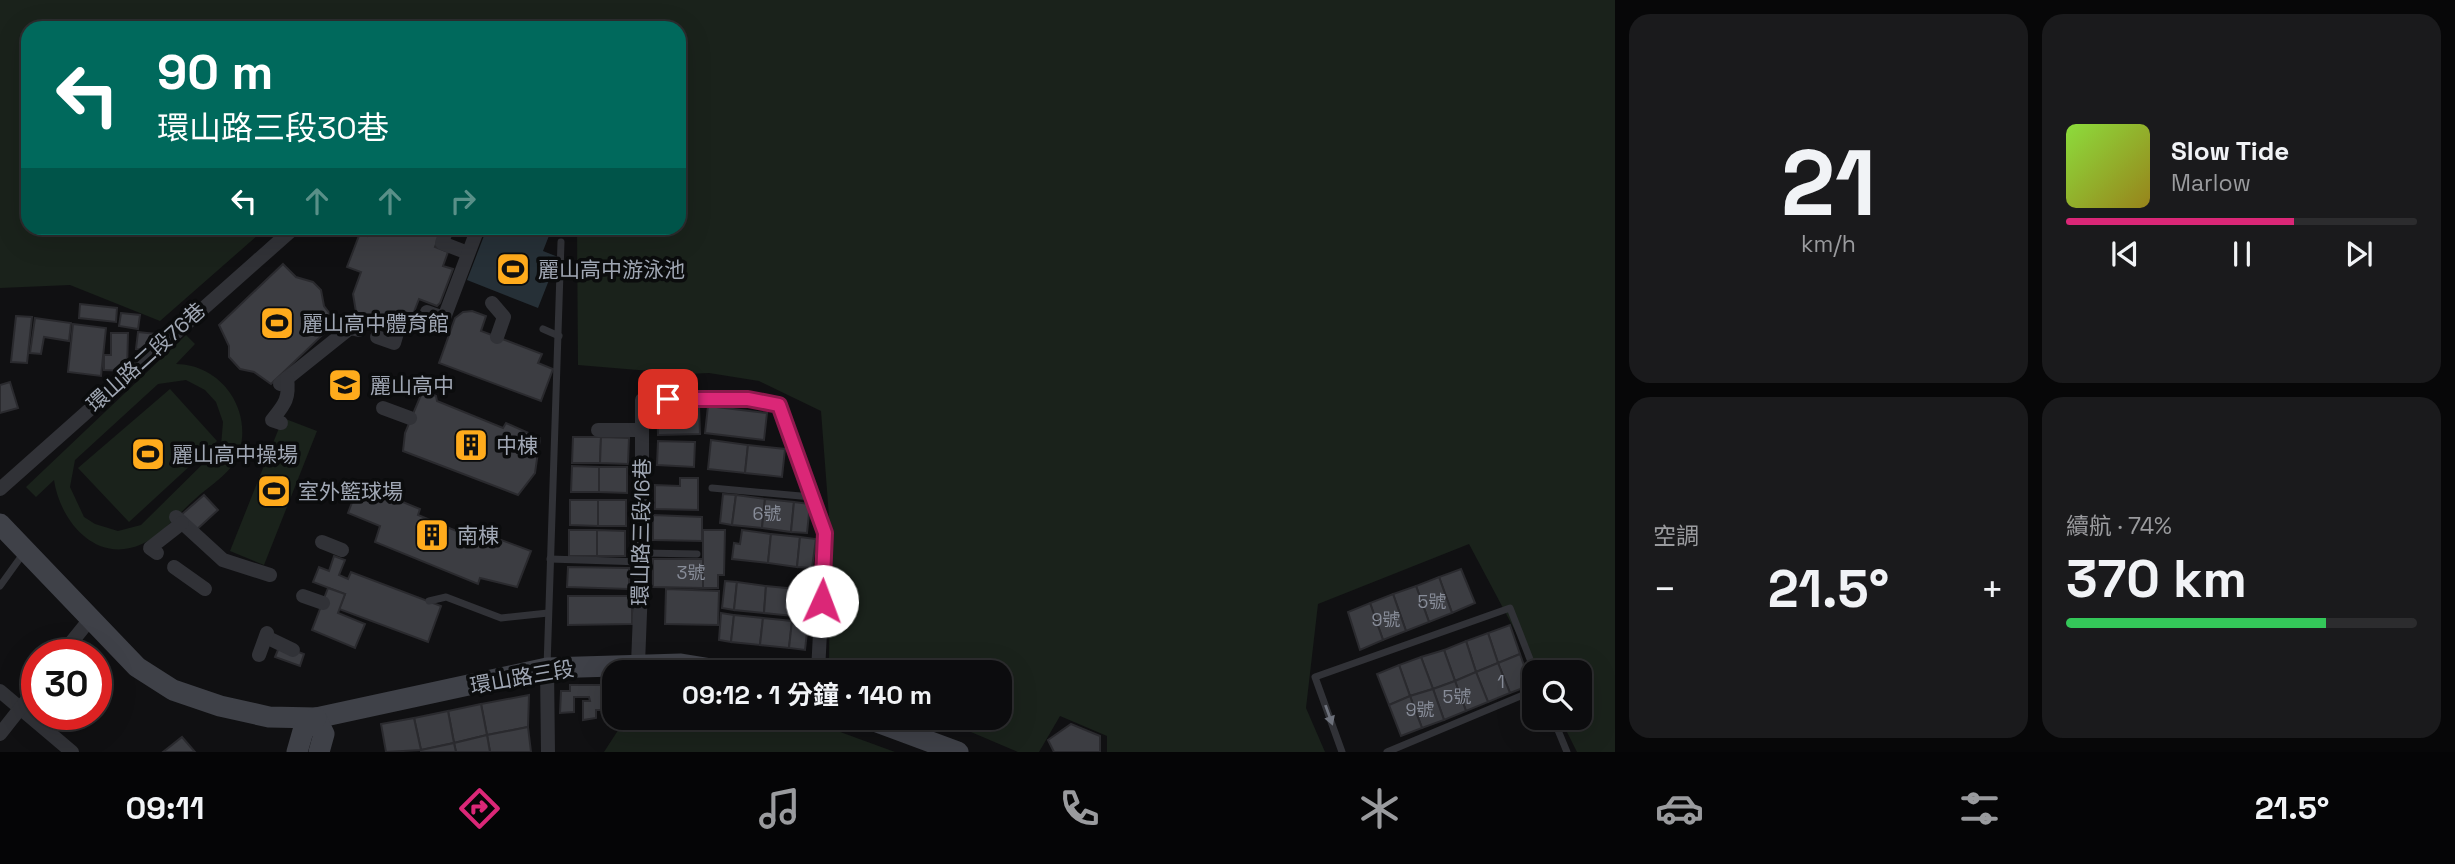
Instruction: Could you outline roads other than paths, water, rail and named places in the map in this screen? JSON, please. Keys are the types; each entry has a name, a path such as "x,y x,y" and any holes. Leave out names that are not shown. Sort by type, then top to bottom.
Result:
{"street":[{"name":"環山路二段76巷","path":"0,489 286,235"},
{"path":"445,235 442,243 468,253"},
{"path":"427,312 444,318 475,235"},
{"path":"492,303 505,317 497,337"},
{"path":"377,337 394,343 399,326"},
{"path":"281,423 272,420 280,413 289,395 283,381 350,328 359,330"},
{"name":"環山路三段16巷","path":"638,660 642,558 642,400 748,399 779,405 812,497"},
{"path":"383,408 410,418"},
{"path":"598,430 642,429"},
{"path":"812,497 825,533 819,660"},
{"path":"157,553 150,548 179,520 223,560 270,575"},
{"name":"環山路三段","path":"0,524 137,667 173,690 220,706 269,717 316,718 547,668 602,666"},
{"path":"322,542 342,550"},
{"path":"173,567 205,589"},
{"path":"303,596 323,603"},
{"path":"74,639 91,618"},
{"path":"259,655 267,635 293,650"},
{"path":"547,668 548,752"},
{"path":"0,691 72,752"},
{"path":"0,734 20,708"},
{"path":"297,752 303,731 316,718 324,734 319,752"},
{"path":"898,730 958,752"}],"lane":[{"path":"547,668 561,242"},
{"path":"543,329 559,336"},
{"path":"712,488 812,497"},
{"path":"0,586 26,550"},
{"path":"550,559 642,558 697,554"},
{"path":"429,601 446,597 501,618 548,613"},
{"path":"1342,752 1315,677 1510,608 1530,660"},
{"path":"1387,752 1522,695"},
{"path":"1558,730 1567,752"}],"place":[{"name":"麗山高中游泳池","path":"513,269"},
{"name":"麗山高中體育館","path":"277,323"},
{"name":"麗山高中","path":"345,385"},
{"name":"中棟","path":"471,445"},
{"name":"麗山高中操場","path":"148,454"},
{"name":"室外籃球場","path":"274,491"},
{"name":"南棟","path":"432,535"}]}
